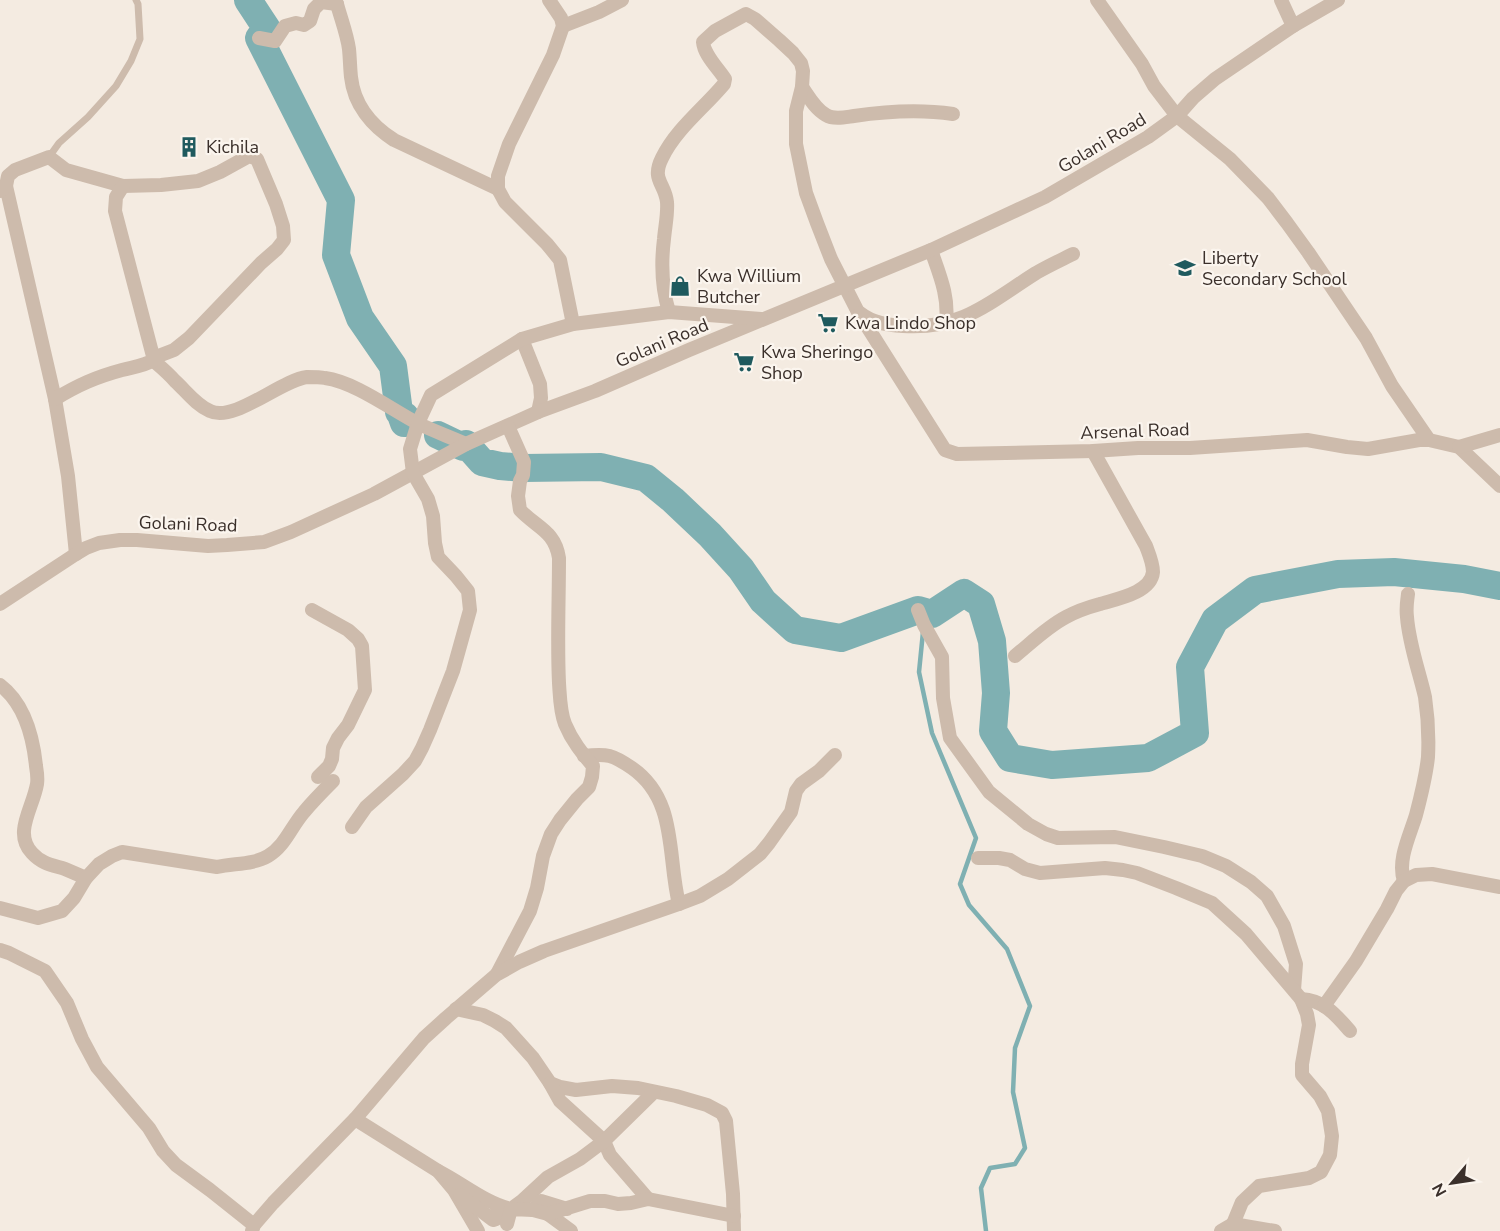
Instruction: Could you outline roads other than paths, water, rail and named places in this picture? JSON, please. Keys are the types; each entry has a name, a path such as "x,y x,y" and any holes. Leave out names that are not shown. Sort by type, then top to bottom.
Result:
{"street":[{"path":"549,0 561,18 563,26 553,55 509,144 498,176 498,189 505,202 560,260 573,324"},
{"path":"563,26 622,0"},
{"path":"1097,0 1142,64 1154,86 1177,116 1230,159 1268,198 1308,252 1366,338 1392,386 1429,440"},
{"path":"1281,0 1293,26"},
{"name":"Golani Road","path":"0,604 76,554 99,543 137,540 208,546 264,542 374,494 466,444 538,412 595,391 931,250 1045,197 1148,137 1177,116 1215,79 1293,26 1338,0"},
{"path":"259,38 275,41 285,26 296,23 304,25 310,21 314,9 321,2 336,2 349,49 351,80 357,103 369,118 383,133 394,140 498,189"},
{"path":"669,312 662,272 667,201 657,174 670,144 724,84 725,79 703,46 703,42 715,31 746,14 755,20 801,63 802,87 816,107 828,117 903,110 953,114"},
{"name":"Arsenal Road","path":"802,87 796,111 796,144 806,193 831,259 858,312 945,450 957,454 1093,451 1190,448 1307,440 1368,448 1429,440 1459,447"},
{"path":"55,399 75,386 146,364 174,350 189,338 277,249 284,240 283,226 257,159 249,156 198,181 161,185 123,186 66,170 49,157 15,170 8,176 3,189 55,399 68,476 76,554"},
{"path":"123,186 116,197 115,211 154,360 198,404 208,411 222,413 247,405 306,377 327,378 350,386 418,423 466,444"},
{"path":"931,250 946,295 946,323"},
{"path":"858,312 888,326 920,327 946,323 971,314 1036,273 1073,254"},
{"path":"352,827 366,807 415,761 453,671 470,610 468,591 438,557 433,516 428,499 413,473 410,450 418,423 431,395 522,339 573,324 669,312 765,320"},
{"path":"522,339 540,384 541,398 538,412"},
{"path":"496,975 530,911 543,856 551,834 560,819 589,787 593,766 577,747 564,722 560,702 558,548 546,531 520,510 518,496 524,462 508,426"},
{"path":"1459,447 1500,435"},
{"path":"1459,447 1500,486"},
{"path":"1015,656 1042,633 1065,618 1083,609 1139,591 1153,574 1146,546 1093,451"},
{"path":"1404,881 1402,866 1405,849 1428,759 1427,712 1407,617 1408,594"},
{"path":"312,610 352,632 362,646 365,690 348,725 333,748 332,759 318,777"},
{"path":"918,610 942,657 944,698 950,738 989,792 1028,824 1046,834 1058,838 1115,837 1164,847 1202,856 1226,866 1251,882 1267,896 1284,926 1296,964 1298,995"},
{"path":"0,685 15,700 26,719 34,745 38,781 23,836 31,852 43,863 86,878"},
{"path":"584,756 602,754 614,756 646,779 654,789 668,827 675,890 679,904"},
{"path":"0,950 45,971 67,1003 97,1067 149,1128 163,1151 176,1166 218,1196 253,1228 273,1203 355,1119 424,1038 496,975 544,951 700,896 728,879 760,854 791,812 796,791 801,784 835,755"},
{"path":"0,908 38,918 62,911 99,864 122,852 217,867 252,862 268,856 285,841 302,814 333,781"},
{"path":"978,858 1010,860 1025,870 1040,873 1105,868 1123,870 1137,873 1212,903 1246,933 1298,995 1307,1014 1309,1025 1302,1075 1320,1096 1328,1111 1332,1136 1330,1155 1321,1172 1309,1178 1258,1186 1242,1202 1233,1224 1221,1231"},
{"path":"1324,1006 1356,961 1404,881 1416,875 1432,874 1500,886"},
{"path":"1298,995 1314,999 1335,1014 1350,1031"},
{"path":"456,1009 483,1015 506,1028 533,1058 560,1101 604,1141 610,1155 648,1199"},
{"path":"550,1083 570,1089 612,1086 638,1088 692,1100 722,1113 726,1121 734,1231"},
{"path":"506,1218 548,1177 580,1159 604,1141 654,1092"},
{"path":"355,1119 438,1172 454,1179 506,1218"},
{"path":"438,1172 454,1190 493,1220 533,1210 548,1214 571,1231"},
{"path":"454,1190 478,1231"},
{"path":"548,1214 590,1201 618,1204 648,1199 734,1216"},
{"path":"533,1210 541,1201 568,1209"},
{"path":"1233,1224 1275,1231"}],"lane":[{"path":"49,157 59,143 88,117 116,86 131,61 140,39 136,0"}],"waterway":[{"path":"248,0 267,29 259,38 341,200 336,255 360,318 393,366 399,412 399,409 404,423 405,416 409,422"},
{"path":"438,435 463,447 466,444 482,462 500,466 601,467 646,478 710,535 741,569 763,601 795,630 841,638 918,610 932,614 964,593 981,604 992,641 996,693 993,731 1010,758 1052,765 1148,758 1195,733 1190,667 1215,620 1255,590 1338,574 1394,572 1464,579 1500,586"},
{"path":"923,632 919,672 932,733 976,838 960,884 969,905 1007,949 1030,1006 1015,1048 1013,1092 1025,1148 1015,1164 990,1168 981,1188 986,1231"}],"place":[{"name":"Kichila","path":"189,147"},
{"name":"Liberty Secondary School","path":"1185,268"},
{"name":"Kwa Willium Butcher","path":"680,286"},
{"name":"Kwa Lindo Shop","path":"828,323"},
{"name":"Kwa Sheringo Shop","path":"744,362"}]}
